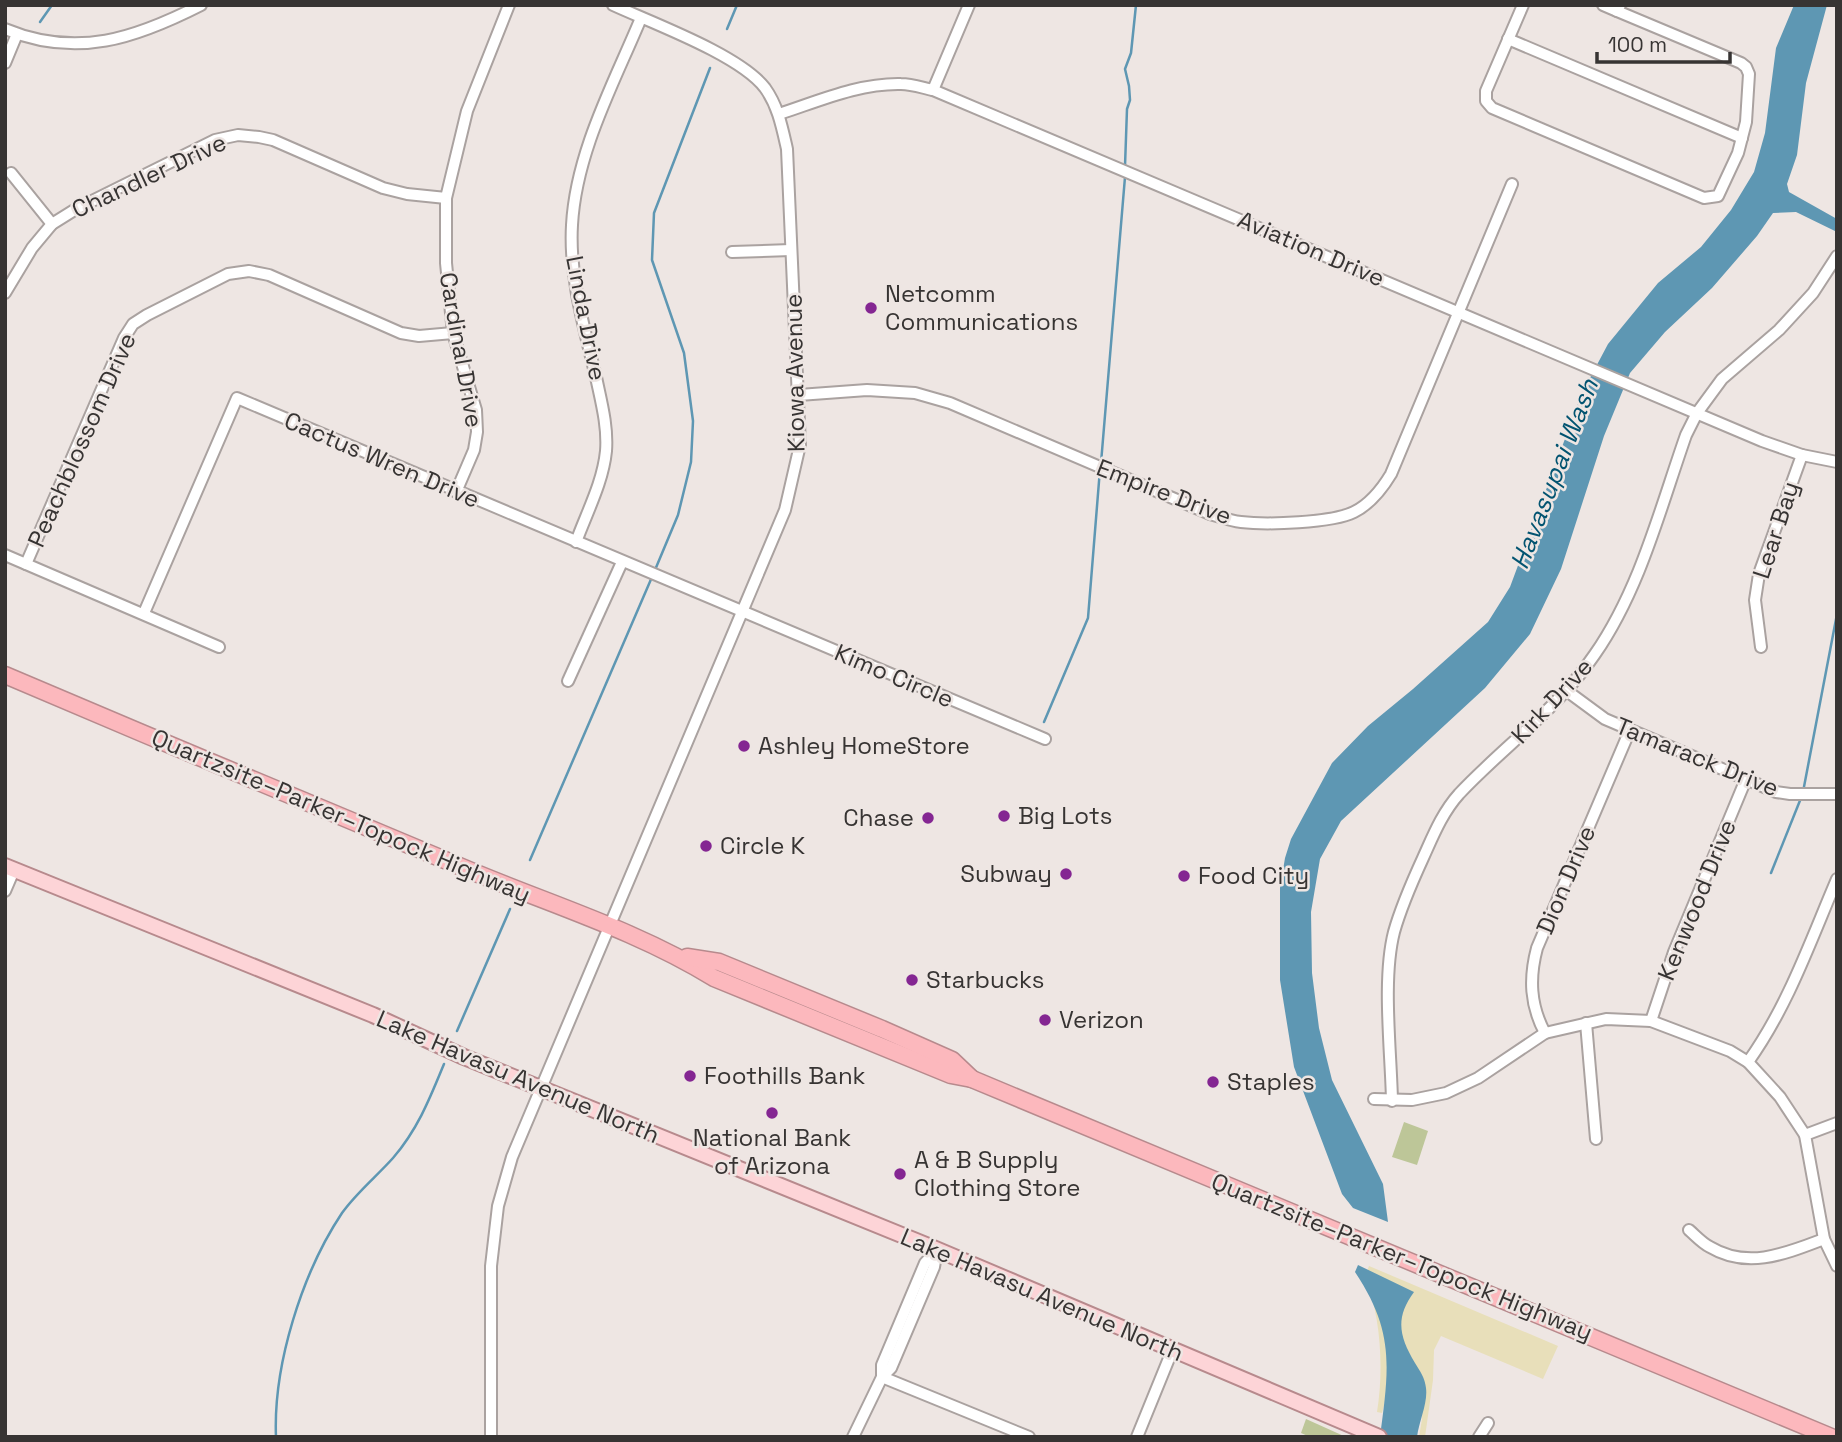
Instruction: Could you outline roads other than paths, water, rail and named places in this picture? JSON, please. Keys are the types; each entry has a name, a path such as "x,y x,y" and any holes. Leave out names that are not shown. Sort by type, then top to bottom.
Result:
{"highway":[{"name":"Quartzsite–Parker–Topock Highway","path":"5,675 458,866 678,955 719,961 882,1029 952,1060 972,1079 1831,1437"}],"main road":[{"name":"Lake Havasu Avenue North","path":"9,868 373,1015 429,1042 937,1250 1378,1436"}],"street":[{"path":"5,29 55,42 83,44 124,38 158,27 201,5"},
{"name":"Cardinal Drive","path":"456,492 474,450 477,432 476,410 453,333 446,263 446,198 467,111 509,5"},
{"name":"Kiowa Avenue","path":"491,1437 491,1266 498,1206 512,1157 785,510 800,445 787,149 779,114 764,88 742,66 612,5"},
{"path":"933,90 969,5"},
{"path":"1522,5 1486,91 1486,102 1492,108 1704,198 1718,196 1738,153 1746,122 1749,74 1746,67 1619,8 1603,5"},
{"name":"Linda Drive","path":"576,541 601,477 606,450 605,416 576,291 572,260 572,225 577,186 589,143 640,18"},
{"path":"5,62 17,34"},
{"path":"1508,39 1742,138"},
{"name":"Aviation Drive","path":"779,114 873,86 903,84 933,90 1762,441 1802,455 1837,462"},
{"name":"Chandler Drive","path":"5,293 32,248 52,224 76,209 215,140 238,135 273,140 383,188 407,194 446,198"},
{"path":"11,173 52,224"},
{"name":"Empire Drive","path":"799,395 867,390 915,393 950,403 1210,514 1238,522 1263,524 1330,519 1353,513 1371,501 1387,481 1512,184"},
{"path":"732,252 791,250"},
{"name":"Kirk Drive","path":"1392,1101 1390,958 1394,932 1405,899 1437,827 1458,796 1567,691 1595,655 1636,578 1686,435 1697,413 1722,379 1779,330 1814,293 1837,256"},
{"name":"Peachblossom Drive","path":"26,564 124,338 134,324 147,315 228,274 249,271 268,275 401,333 419,336 453,333"},
{"name":"Cactus Wren Drive","path":"144,613 237,398 743,612"},
{"name":"Lear Bay","path":"1761,648 1755,600 1759,574 1802,455"},
{"path":"5,555 219,647"},
{"path":"568,681 622,562"},
{"name":"Kimo Circle","path":"743,612 1045,739"},
{"name":"Tamarack Drive","path":"1567,691 1605,719 1776,792 1837,794"},
{"name":"Dion Drive","path":"1545,1033 1531,994 1537,947 1630,730"},
{"name":"Kenwood Drive","path":"1651,1021 1674,951 1746,779"},
{"path":"5,891 9,868"},
{"path":"1748,1062 1769,1033 1783,1007 1837,879"},
{"path":"1374,1099 1392,1101 1427,1098 1460,1087 1545,1033 1606,1019 1651,1021 1730,1051 1748,1062 1780,1097 1805,1135 1824,1239 1837,1266"},
{"path":"1586,1023 1597,1139"},
{"path":"1805,1135 1837,1123"},
{"path":"1689,1230 1709,1247 1734,1257 1759,1260 1788,1253 1824,1239"},
{"path":"853,1437 882,1377 882,1365 925,1263 937,1250"},
{"path":"1137,1437 1172,1351"},
{"path":"882,1377 1013,1434 1029,1437"},
{"path":"1479,1437 1488,1423"}],"water":[{"name":"Havasupai Wash","path":"1794,5 1827,5 1806,83 1797,155 1787,184 1789,192 1837,219 1837,232 1796,212 1773,213 1712,288 1665,332 1630,373 1604,436 1561,569 1530,634 1485,688 1341,821 1320,859 1311,912 1312,973 1319,1028 1332,1080 1383,1184 1388,1222 1353,1208 1342,1194 1294,1067 1280,980 1280,888 1291,839 1332,763 1368,726 1488,622 1510,587 1582,393 1608,344 1658,283 1701,247 1731,210 1754,172 1765,133 1776,48"},
{"path":"1358,1265 1414,1292 1404,1310 1401,1327 1405,1344 1425,1381 1426,1400 1417,1437 1380,1437 1386,1391 1386,1351 1377,1313 1355,1272"}],"waterway":[{"path":"40,22 52,5"},
{"path":"727,29 737,5"},
{"path":"1125,166 1127,109 1130,100 1125,69 1131,53 1136,5"},
{"path":"655,570 678,515 691,462 693,421 684,353 652,260 654,213 710,68"},
{"path":"1101,463 1125,177"},
{"path":"1044,722 1088,618 1100,469"},
{"path":"530,860 652,577"},
{"path":"1803,792 1837,614"},
{"path":"1771,873 1801,798"},
{"path":"457,1031 510,909"},
{"path":"276,1437 276,1409 285,1350 314,1263 342,1213 410,1136 444,1064"}],"place":[{"name":"Netcomm Communications","path":"871,308"},
{"name":"Ashley HomeStore","path":"744,746"},
{"name":"Big Lots","path":"1004,816"},
{"name":"Chase","path":"928,818"},
{"name":"Circle K","path":"706,846"},
{"name":"Subway","path":"1066,874"},
{"name":"Food City","path":"1184,876"},
{"name":"Starbucks","path":"912,980"},
{"name":"Verizon","path":"1045,1020"},
{"name":"Foothills Bank","path":"690,1076"},
{"name":"Staples","path":"1213,1082"},
{"name":"National Bank of Arizona","path":"772,1113"},
{"name":"A & B Supply Clothing Store","path":"900,1174"}]}
